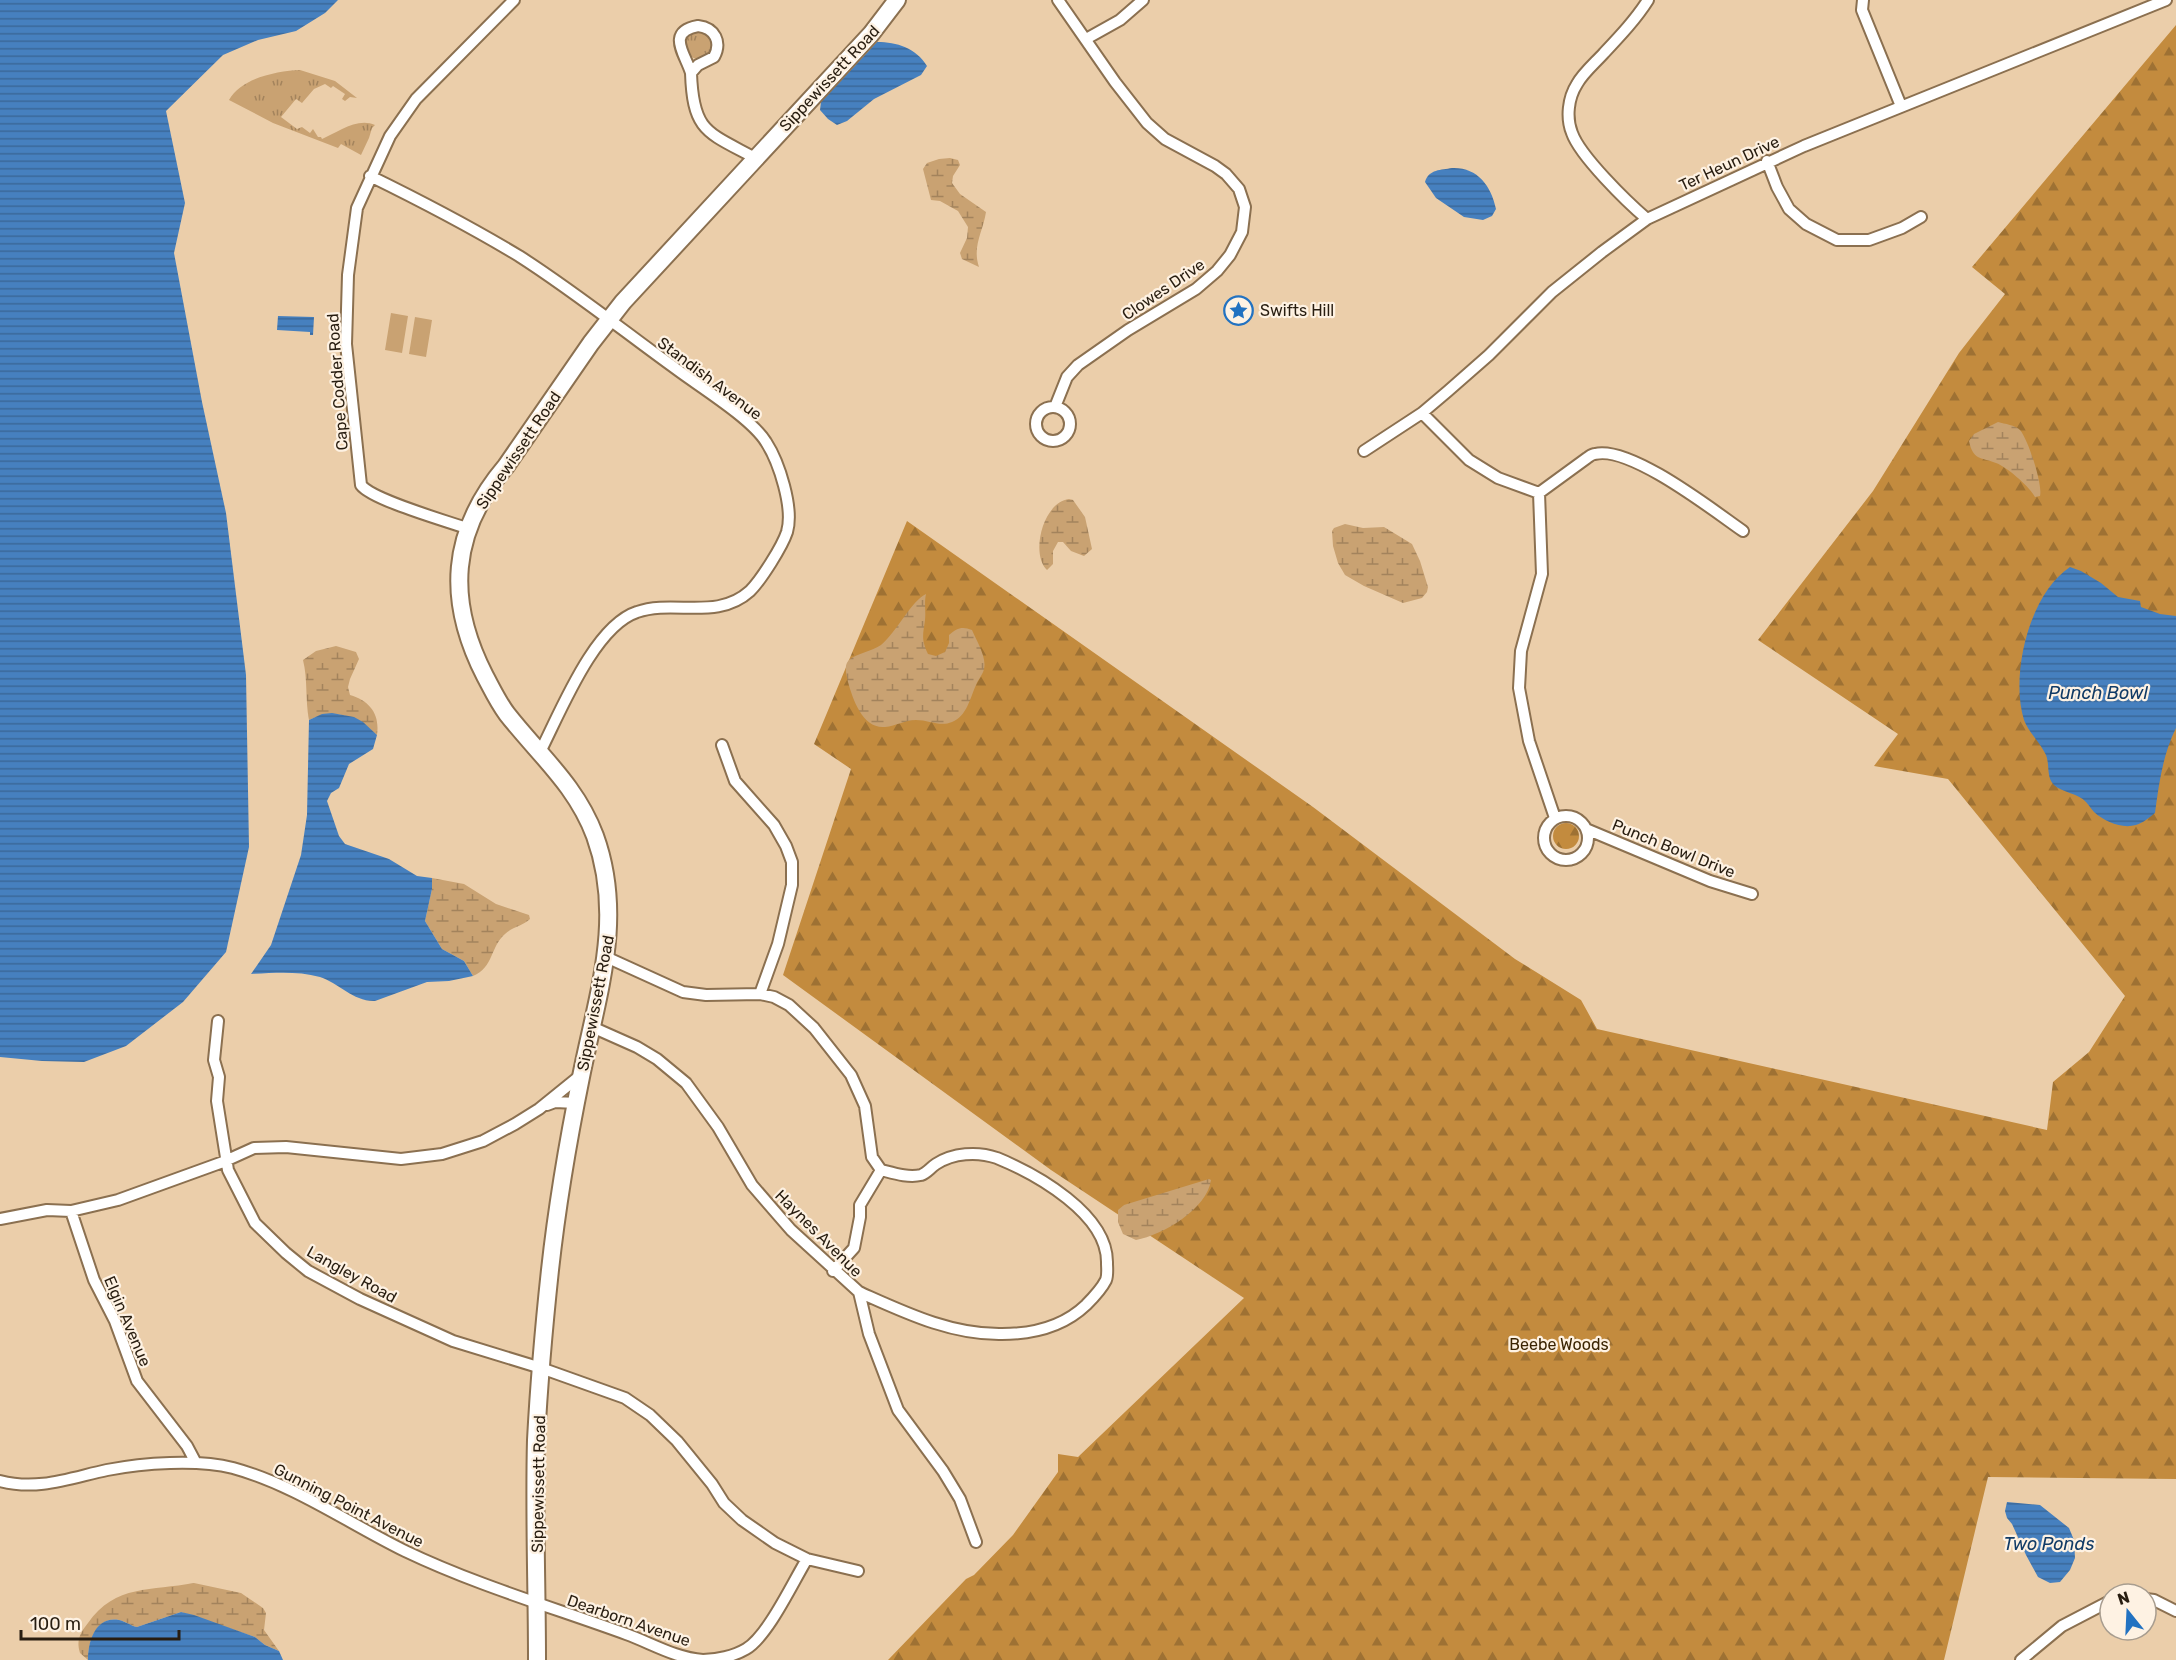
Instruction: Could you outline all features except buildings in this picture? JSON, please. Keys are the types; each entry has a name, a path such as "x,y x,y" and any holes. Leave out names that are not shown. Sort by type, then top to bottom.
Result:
{"main road":[{"name":"Sippewissett Road","path":"537,1660 536,1438 541,1368 556,1222 581,1075 606,957 609,933 608,898 598,846 573,794 501,705 469,643 459,600 462,559 468,529 491,484 609,319 657,264 871,34 897,0"}],"street":[{"name":"Cape Codder Road","path":"468,529 373,494 365,490 359,479 347,354 346,300 355,218 361,196 393,131 416,99 514,0"},
{"name":"Clowes Drive","path":"1055,407 1067,377 1078,365 1128,330 1196,289 1217,271 1242,232 1245,215 1241,193 1231,178 1215,166 1165,139 1152,128 1128,99 1058,0"},
{"path":"1086,39 1120,20 1143,0"},
{"path":"1647,219 1632,207 1581,149 1569,124 1569,101 1577,84 1625,30 1648,0"},
{"path":"1863,0 1862,10 1901,106"},
{"name":"Ter Heun Drive","path":"1364,451 1422,413 1489,355 1552,292 1647,219 1767,161 2166,0"},
{"path":"691,73 698,65 709,61 717,51 715,34 705,27 692,27 682,36 680,42 680,48 691,73 693,104 700,122 711,134 755,158"},
{"path":"1767,161 1789,209 1806,224 1837,240 1869,240 1902,228 1921,217"},
{"name":"Standish Avenue","path":"370,176 434,208 520,257 609,319 740,416 766,440 782,474 788,510 787,531 768,568 749,592 728,604 700,610 658,608 637,612 615,624 601,638 588,659 540,752"},
{"path":"1422,413 1469,460 1498,478 1539,493"},
{"path":"1539,493 1596,453 1610,454 1631,460 1667,478 1743,531"},
{"path":"1539,493 1542,574 1521,651 1519,688 1528,741 1555,818"},
{"path":"722,745 735,781 745,795 774,825 792,862 792,885 778,945 760,994"},
{"name":"Punch Bowl Drive","path":"1586,829 1588,836 1584,850 1572,859 1558,858 1547,849 1545,829 1555,818 1562,816 1576,818 1586,829 1710,881 1752,894"},
{"path":"606,957 683,992 706,995 760,994 774,997 789,1005 814,1028 851,1074 866,1106 872,1157 881,1170 914,1176 925,1174 948,1158 966,1154 996,1158 1046,1183 1081,1210 1095,1225 1107,1257 1107,1278 1096,1294 1077,1313 1059,1324 1039,1331 1001,1334 952,1329 903,1312 859,1292"},
{"name":"Langley Road","path":"218,1022 214,1060 219,1077 217,1101 228,1170 255,1222 308,1271 360,1299 453,1341 541,1368"},
{"name":"Haynes Avenue","path":"592,1027 657,1059 686,1083 718,1127 752,1185 791,1230 859,1292 869,1334 898,1410 943,1471 960,1499 976,1542"},
{"path":"539,1109 581,1075"},
{"path":"0,1219 47,1210 71,1211 118,1200 228,1160 254,1148 286,1147 392,1158 442,1154 483,1141 555,1102 576,1103"},
{"path":"833,1270 854,1248 860,1205 881,1170"},
{"name":"Elgin Avenue","path":"71,1211 94,1280 115,1321 136,1381 187,1446 196,1463"},
{"path":"541,1368 625,1398 650,1415 677,1441 712,1484 724,1503 742,1520 775,1543 807,1559 858,1571"},
{"name":"Gunning Point Avenue","path":"0,1481 27,1485 51,1484 119,1468 196,1463 232,1468 295,1491 370,1534 408,1552 537,1604"},
{"name":"Dearborn Avenue","path":"537,1604 627,1634 673,1654 702,1660 718,1659 747,1649 762,1635 807,1559"},
{"path":"2158,1602 2176,1611"},
{"path":"2021,1660 2062,1626 2098,1607"}],"green space":[{"name":"Beebe Woods","path":"2176,25 2176,1479 1988,1477 1944,1660 888,1660 966,1579 974,1575 1013,1535 1058,1472 1058,1454 1078,1457 1244,1298 1051,1170 783,975 851,769 814,744 907,521 1313,807 1515,959 1581,1000 1597,1029 2047,1130 2053,1082 2089,1052 2125,996 1948,779 1874,766 1898,734 1758,640 1873,491 1959,353 2005,294 1972,267"},
{"path":"699,31 709,35 713,45 709,55 699,59 689,55 685,45 689,35"},
{"path":"300,70 335,81 357,98 350,97 345,101 342,99 345,94 325,84 314,89 302,103 296,99 281,117 297,129 302,127 310,133 313,129 322,139 354,124 375,125 361,155 341,144 338,148 273,123 229,100 242,86 260,77"},
{"path":"950,158 958,160 960,165 953,176 952,183 960,194 986,212 977,246 979,267 962,259 960,253 967,238 968,227 958,211 940,201 931,200 923,169 927,163"},
{"path":"391,313 408,316 402,353 385,350"},
{"path":"415,317 432,320 426,357 409,354"},
{"path":"1998,422 2015,427 2023,435 2037,473 2040,496 2035,497 2006,469 1978,457 1973,452 1969,441 1974,434"},
{"path":"1073,500 1085,517 1092,549 1084,556 1071,551 1063,542 1058,542 1053,551 1053,564 1047,570 1040,553 1042,530 1052,509 1060,502"},
{"path":"1345,524 1363,528 1384,527 1412,544 1428,587 1422,598 1403,603 1345,575 1338,563 1332,531"},
{"path":"926,594 923,637 928,654 936,656 945,652 949,643 949,635 960,628 972,630 983,654 985,664 983,671 965,711 952,722 939,724 916,720 885,727 877,726 865,718 856,705 848,682 846,665 852,658 887,640 915,603"},
{"path":"336,646 356,652 359,659 348,687 350,695 363,701 372,709 377,721 377,735 361,723 337,714 328,714 309,720 303,660 316,651"},
{"path":"1566,823 1575,827 1579,836 1575,845 1566,849 1557,845 1553,836 1557,827"},
{"path":"432,878 464,884 496,904 529,915 530,919 500,939 485,967 473,976 464,961 442,949 425,921"},
{"path":"1211,1180 1208,1191 1193,1210 1182,1219 1159,1233 1136,1240 1123,1234 1118,1222 1118,1210 1124,1205"},
{"path":"194,1583 241,1593 263,1608 266,1613 264,1630 279,1651 265,1645 255,1637 181,1612 137,1627 119,1620 104,1622 92,1638 88,1660 80,1653 79,1641 83,1630 99,1610 110,1601 135,1591"}],"water":[{"path":"0,0 338,0 325,13 296,31 258,40 223,55 166,111 185,203 174,253 226,513 246,675 249,847 226,952 183,1002 126,1046 84,1062 0,1057"},
{"path":"877,42 892,43 912,50 927,66 921,75 874,99 847,121 837,125 820,110 821,102"},
{"path":"1461,168 1482,179 1494,200 1496,209 1492,216 1483,220 1464,217 1436,198 1425,182 1427,178 1436,171"},
{"path":"278,316 314,317 313,335 310,335 310,332 277,330"},
{"name":"Punch Bowl","path":"2070,567 2101,583 2118,597 2140,601 2141,607 2160,614 2176,616 2176,728 2165,758 2155,813 2136,825 2125,826 2108,822 2094,812 2083,799 2054,785 2050,778 2046,755 2024,720 2020,702 2020,681 2026,637 2044,596 2056,579"},
{"path":"332,713 354,717 377,735 373,749 349,764 339,788 331,793 327,801 339,836 345,844 389,859 417,876 432,878 425,921 442,949 464,961 473,976 449,981 427,982 375,1001 367,1001 320,977 286,973 251,974 271,945 301,855 307,815 309,720 322,714"},
{"name":"Two Ponds","path":"2007,1502 2040,1505 2069,1528 2074,1540 2075,1558 2070,1570 2060,1582 2050,1583 2038,1577 2007,1518 2005,1511"},
{"path":"181,1612 255,1637 265,1645 279,1651 283,1660 88,1660 91,1638 104,1622 119,1620 137,1627"}],"place":[{"name":"Swifts Hill","path":"1239,310"}]}
